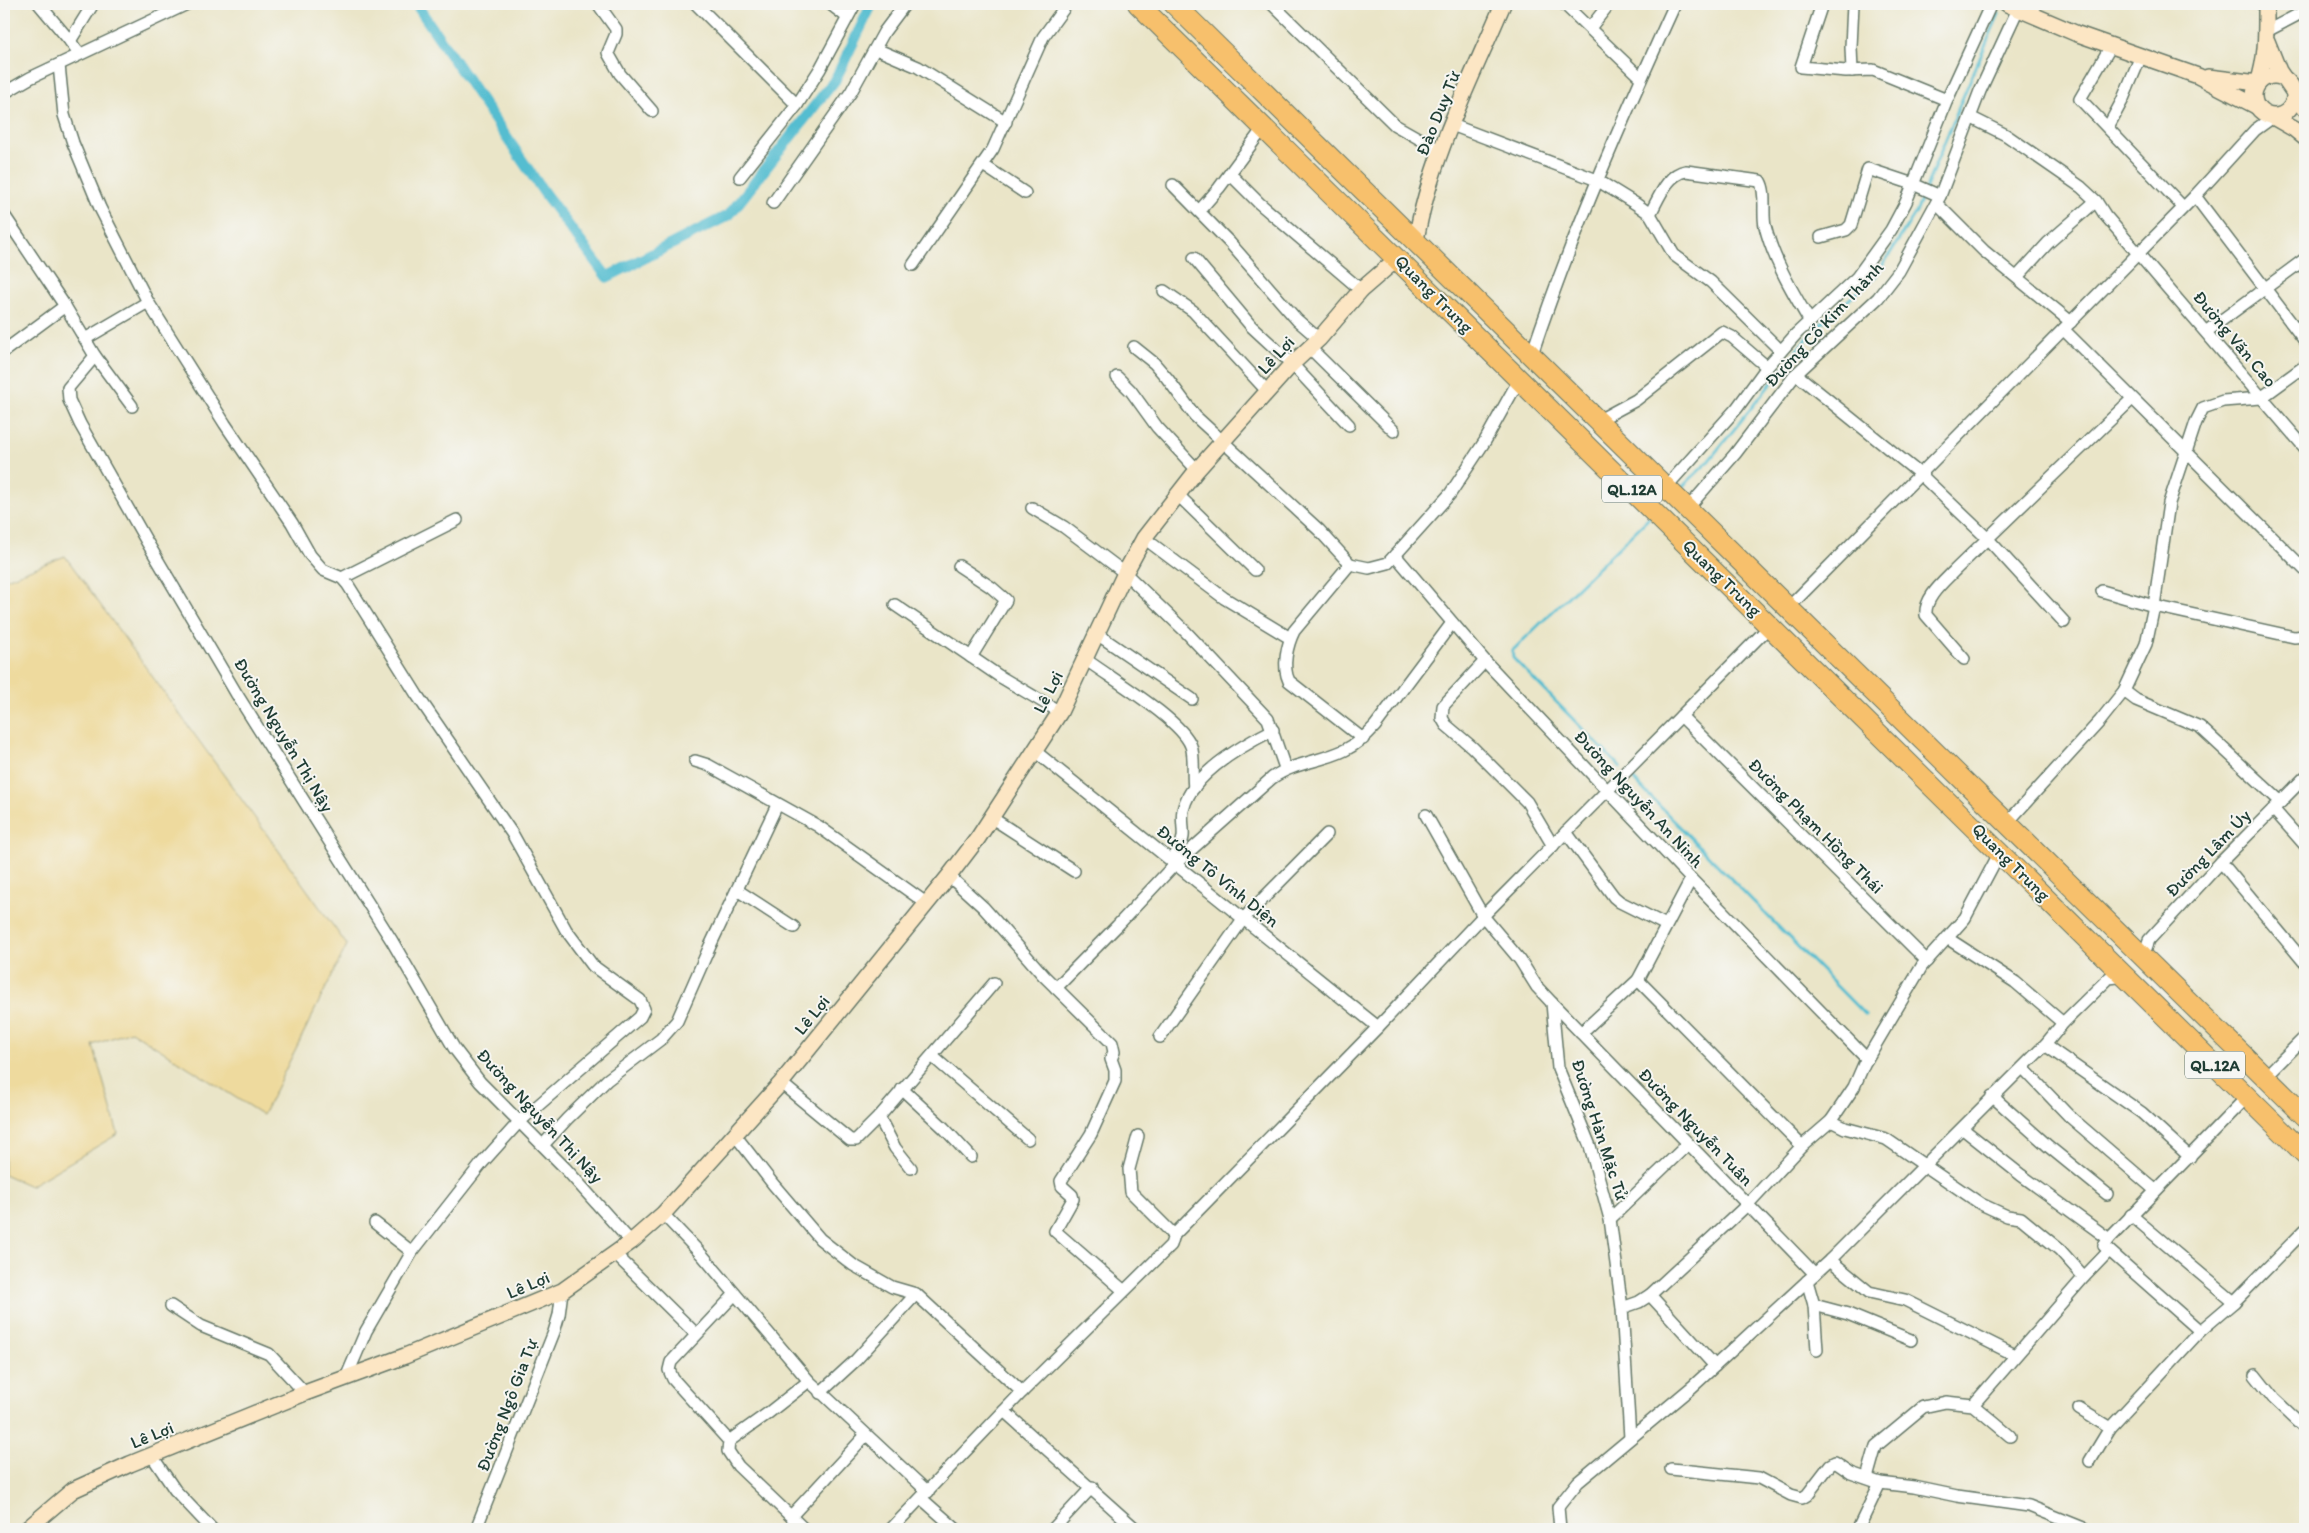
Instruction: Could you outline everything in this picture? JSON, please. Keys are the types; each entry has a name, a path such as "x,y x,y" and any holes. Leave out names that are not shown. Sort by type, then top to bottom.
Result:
{"highway":[{"name":"Quang Trung","path":"1138,4 1580,437 1676,534 1771,625 2305,1154"},
{"name":"Quang Trung","path":"1180,9 2305,1116"},
{"path":"1167,33 1180,9"},
{"path":"1398,258 1416,240"},
{"path":"1580,437 1598,420"},
{"path":"1630,488 1649,470"},
{"path":"1676,534 1691,512"},
{"path":"1771,625 1789,607"},
{"path":"2126,976 2143,957"}],"street":[{"path":"39,4 79,54"},
{"path":"70,41 93,4"},
{"path":"4,94 30,78 187,4"},
{"path":"598,4 616,29 616,34 608,53 620,74 652,111"},
{"path":"696,4 797,105"},
{"path":"830,4 847,17"},
{"path":"740,177 797,105 820,68 855,4"},
{"path":"773,203 846,99 884,32 905,4"},
{"path":"913,265 983,165 1006,122 1043,37 1067,4"},
{"path":"1272,4 1395,125 1441,150"},
{"name":"Đào Duy Từ","path":"1416,240 1419,223 1441,150 1503,4"},
{"path":"1564,4 1641,78"},
{"path":"1590,28 1609,4"},
{"path":"1532,354 1546,312 1598,180 1675,4"},
{"path":"1822,4 1801,67 1852,71 1873,70 1947,100"},
{"path":"1852,71 1853,4"},
{"path":"1666,488 1737,408 1767,367 1809,320 1864,268 1891,230 1916,185 1947,100 1991,4"},
{"path":"2198,76 2258,83 2277,76 2289,84 2294,96 2290,108 2280,116 2263,111 2254,94 2258,83 2263,69 2267,35 2266,4"},
{"path":"2023,8 2075,33 2198,76 2263,111 2294,129 2305,138"},
{"name":"Đường Cổ Kim Thành","path":"1691,512 1796,374 1867,309 1888,287 1936,198 1970,117 2023,8"},
{"path":"2267,35 2305,11"},
{"path":"2267,35 2279,71 2305,109"},
{"path":"2111,46 2080,99 2183,207"},
{"path":"876,49 918,67 1006,122"},
{"path":"2108,127 2122,101 2140,56"},
{"path":"59,65 64,115 73,143 100,208 148,302 225,424 292,523 310,555 323,570 342,578 417,695 513,835 580,952 593,966 634,995 643,1005 643,1012 640,1017 519,1122 482,1163 412,1252 366,1331 346,1378"},
{"path":"1789,607 2195,196 2255,130 2263,111"},
{"name":"Đường Văn Cao","path":"1970,117 2006,135 2081,187 2096,200 2105,215 2207,331 2261,398 2305,448"},
{"path":"1452,125 1598,180 1650,214 1674,255 1712,282 1781,352"},
{"path":"1199,211 1230,174 1264,127"},
{"path":"983,165 1024,193"},
{"path":"1821,237 1846,230 1851,226 1868,169 1916,185 1936,198 1972,240 2017,277 2067,326 2132,398 2305,570"},
{"path":"1650,214 1670,180 1679,172 1686,171 1760,181 1763,190 1765,227 1791,290 1809,320"},
{"path":"1230,174 1260,203 1361,290"},
{"path":"1173,186 1199,211 1394,431"},
{"path":"2195,196 2305,341"},
{"path":"2017,277 2048,243 2096,200"},
{"path":"4,215 65,306 95,356 132,406"},
{"path":"1194,258 1251,326 1292,364 1349,425"},
{"name":"Lê Lợi","path":"27,1529 73,1490 305,1393 405,1356 562,1291 631,1242 663,1214 781,1083 926,903 950,876 992,818 1060,712 1125,573 1144,538 1197,470 1292,364 1314,343 1361,290 1398,258"},
{"path":"2207,331 2305,258"},
{"path":"1164,291 1193,311 1268,392"},
{"path":"85,339 148,302"},
{"path":"4,351 65,306"},
{"path":"1598,420 1636,400 1722,332 1732,337 1767,367"},
{"path":"1134,347 1154,363 1195,416 1319,530 1350,564 1362,567 1376,568 1388,563 1461,479 1485,442 1520,378"},
{"name":"Đường Nguyễn Thị Nậy","path":"95,356 69,384 68,392 80,424 236,693 392,941 454,1048 480,1082 543,1145 631,1242"},
{"path":"2007,822 2100,721 2124,691 2146,644 2154,606 2169,503 2200,414 2208,405 2223,401 2261,398 2305,366"},
{"path":"1796,374 1920,474 1987,538 2064,622"},
{"path":"1116,377 1131,391 1162,432 1197,470"},
{"path":"1964,659 1926,615 1925,608 1930,598 1987,538 2132,398"},
{"path":"1178,494 1255,570"},
{"path":"1032,508 1064,527 1125,573 1186,632 1268,719 1285,768"},
{"path":"342,578 457,520"},
{"path":"1144,538 1224,598 1290,638"},
{"name":"Đường Nguyễn An Ninh","path":"1395,555 1485,661 1691,879 1867,1059"},
{"path":"1350,564 1294,631 1290,638 1285,670 1288,681 1363,739"},
{"path":"959,566 991,586 1006,600 971,657"},
{"path":"2102,591 2154,606 2294,637 2305,636"},
{"path":"896,605 971,657 1060,712"},
{"path":"1056,988 1117,926 1173,862 1266,783 1285,768 1344,750 1363,739 1376,726 1452,623"},
{"path":"891,1529 1022,1392 1123,1290 1171,1245 1174,1235 1378,1027 1483,916 1771,625"},
{"path":"1096,634 1192,699"},
{"path":"1085,659 1144,701 1184,735 1192,748 1194,788"},
{"path":"1485,661 1443,706 1442,718 1446,725 1472,746 1528,802 1553,846"},
{"path":"2124,691 2136,700 2200,727 2278,806 2305,845"},
{"name":"Đường Phạm Hồng Thái","path":"1681,716 1927,961"},
{"path":"1173,862 1184,836 1183,810 1194,788 1222,760 1273,730"},
{"name":"Đường Tô Vĩnh Diện","path":"1036,752 1378,1027"},
{"path":"695,761 708,765 836,838 926,903"},
{"name":"Đường Lâm Úy","path":"2143,957 2149,940 2221,862 2305,777"},
{"path":"543,1145 607,1080 661,1039 677,1021 777,805"},
{"path":"1426,815 1483,916 1520,960 1537,987 1552,1004"},
{"path":"992,818 1074,871"},
{"path":"1566,832 1614,897 1620,902 1666,925"},
{"path":"1160,1037 1244,919 1327,834"},
{"path":"1622,1308 1639,1302 1650,1295 1747,1205 1802,1146 1831,1121 1854,1087 1867,1059 1927,961 1965,918 2000,852"},
{"path":"2221,862 2305,963"},
{"path":"950,876 983,907 1056,988 1112,1043 1114,1052 1110,1059 1116,1076 1091,1134 1061,1182 1062,1186 1072,1194 1073,1199 1056,1225 1055,1230 1123,1290"},
{"path":"1581,1033 1638,980 1691,879"},
{"path":"737,890 794,927"},
{"path":"1947,938 2015,982 2063,1023"},
{"path":"1560,1529 1558,1507 1565,1495 1578,1482 1715,1366 1830,1260 1926,1166 1992,1096 2023,1068 2063,1023 2109,978 2126,976"},
{"path":"1638,980 1802,1146"},
{"path":"781,1083 853,1141 861,1137 879,1117 994,983"},
{"name":"Đường Nguyễn Tuân","path":"1552,1004 1747,1205 1811,1278"},
{"name":"Đường Hàn Mặc Tử","path":"1552,1004 1558,1068 1590,1146 1610,1218 1622,1308 1630,1438"},
{"path":"2265,1076 2305,1037"},
{"path":"2045,1045 2142,1113 2190,1156"},
{"path":"932,1056 1028,1139"},
{"path":"2023,1068 2069,1116 2155,1190"},
{"path":"902,1089 944,1128 971,1157"},
{"path":"1992,1096 2048,1146 2107,1194"},
{"path":"2200,1331 2104,1246 2131,1215 2247,1097"},
{"path":"879,1117 896,1148 911,1168"},
{"path":"1831,1121 1845,1128 1886,1139 1981,1204 2007,1216 2021,1218 2060,1250 2084,1276"},
{"path":"1962,1129 2109,1239"},
{"path":"735,1135 773,1184 820,1239 854,1265 892,1287 916,1294 1022,1392"},
{"path":"1138,1136 1128,1177 1132,1192 1174,1235"},
{"path":"1610,1218 1688,1144"},
{"path":"663,1214 820,1393 866,1436 956,1529"},
{"path":"2131,1215 2234,1302"},
{"path":"375,1223 412,1252"},
{"path":"2090,1461 2110,1428 2200,1331 2234,1302 2305,1230"},
{"path":"1973,1405 2084,1276 2109,1252"},
{"path":"615,1254 696,1334"},
{"path":"1830,1260 1869,1292 1905,1300 2015,1355"},
{"path":"1811,1278 1817,1350"},
{"name":"Đường Ngô Gia Tự","path":"476,1529 554,1332 559,1315 562,1291"},
{"path":"735,1294 671,1362 668,1370 729,1441 729,1454 738,1466 792,1515 804,1529"},
{"path":"820,1393 856,1360 916,1294"},
{"path":"1650,1295 1715,1366"},
{"path":"1814,1305 1848,1314 1911,1340"},
{"path":"171,1306 201,1326 269,1354 305,1393"},
{"path":"2255,1375 2274,1399 2305,1428"},
{"path":"729,1441 809,1381"},
{"path":"1867,1478 1876,1446 1923,1407 1946,1402 1973,1405 2010,1436"},
{"path":"2079,1408 2110,1428"},
{"path":"1004,1411 1092,1487 1136,1529"},
{"path":"792,1515 866,1436"},
{"path":"152,1456 176,1490 212,1529"},
{"path":"1670,1469 1758,1478 1798,1498 1806,1495 1833,1462 1852,1473 1880,1482 1957,1496 2030,1506 2069,1527 2086,1529"},
{"path":"1858,1529 1880,1482"},
{"path":"1053,1529 1092,1487"}],"sand":[{"path":"65,556 347,945 263,1115 131,1031 93,1045 118,1134 30,1186 4,1174 4,580"}],"waterway":[{"path":"416,4 545,194 607,277 729,215 835,80 872,4"},
{"path":"1681,488 1707,463 1814,330 1876,276 1916,212 1999,14"},
{"path":"1620,767 1513,658 1512,651 1650,517"},
{"path":"1633,779 1865,1015"}]}
